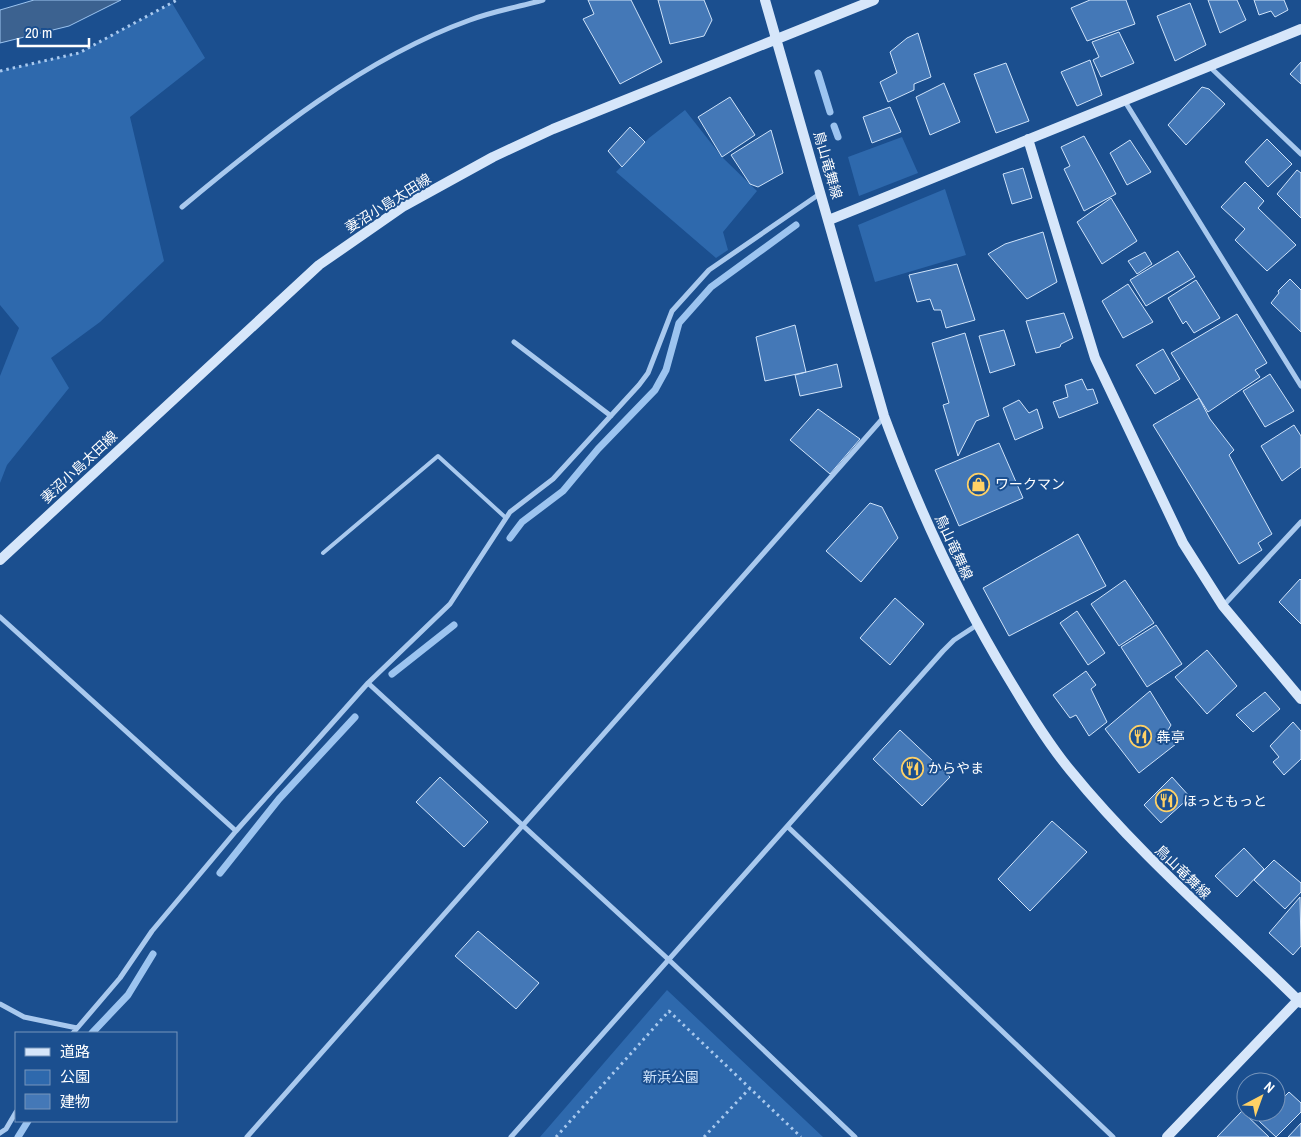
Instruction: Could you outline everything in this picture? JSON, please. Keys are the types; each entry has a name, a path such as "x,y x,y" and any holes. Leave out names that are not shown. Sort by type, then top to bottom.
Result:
{"main road":[{"name":"鳥山竜舞線","path":"765,0 884,416 909,482 976,625 1024,705 1069,769 1144,854 1300,1000"},
{"name":"妻沼小島太田線","path":"0,560 319,265 404,206 493,157 553,129 874,0"},
{"path":"829,220 1123,100 1301,30"},
{"path":"1028,139 1095,358 1183,543 1222,606 1301,700"},
{"path":"1167,1137 1300,1000"}],"street":[{"path":"182,208 264,139 385,58 469,20 543,0"},
{"path":"1210,67 1301,154"},
{"path":"1123,100 1301,386"},
{"path":"0,1004 24,1017 75,1031 120,978 152,931 236,830 368,682 450,604 510,512 553,479 648,373 672,311 710,270 821,193"},
{"path":"514,342 611,416"},
{"path":"247,1137 884,416"},
{"path":"1222,606 1301,522"},
{"path":"0,617 236,830"},
{"path":"511,1137 943,651 954,640 976,625"},
{"path":"368,682 668,959 855,1137"},
{"path":"788,827 1113,1137"},
{"path":"0,1133 6,1129 15,1114"}],"lane":[{"path":"323,553 438,456 506,518"}],"path":[{"path":"0,72 79,53 177,0"},
{"path":"556,1137 669,1011 801,1137"},
{"path":"704,1137 750,1088"}],"green space":[{"path":"172,3 205,58 130,117 164,261 100,322 51,358 69,388 7,465 0,483 0,376 19,328 0,305 0,71 79,53"},
{"path":"685,110 722,157 757,191 723,232 728,250 716,258 616,172 649,138"},
{"path":"902,137 918,173 859,196 848,157"},
{"path":"945,189 966,255 875,282 858,225"},
{"name":"新浜公園","path":"667,990 823,1137 540,1137"}],"shaded area":[{"path":"34,0 121,0 69,26 0,43 0,10"}],"building":[{"path":"588,0 631,0 662,62 620,84 583,19 594,14"},
{"path":"658,0 704,0 712,20 704,36 670,44"},
{"path":"1090,0 1126,0 1135,24 1087,41 1071,8"},
{"path":"1208,0 1237,0 1246,20 1220,33"},
{"path":"1254,0 1284,0 1288,10 1275,17 1271,11 1259,15"},
{"path":"1190,3 1206,45 1175,61 1157,16"},
{"path":"1119,32 1134,63 1101,77 1093,60 1099,57 1092,42"},
{"path":"918,33 931,77 914,84 914,90 888,102 880,82 897,73 890,52 907,38"},
{"path":"1090,60 1102,95 1077,106 1061,72"},
{"path":"1301,62 1301,84 1290,74"},
{"path":"1006,63 1029,121 996,133 974,74"},
{"path":"944,83 960,122 930,135 916,97"},
{"path":"1202,87 1209,89 1225,104 1186,145 1168,125"},
{"path":"730,97 755,135 722,157 698,117"},
{"path":"890,107 901,132 872,143 863,117"},
{"path":"630,127 645,142 622,167 608,151"},
{"path":"771,130 783,173 758,187 750,184 731,155"},
{"path":"1084,136 1116,194 1084,211 1064,169 1070,166 1061,147"},
{"path":"1267,139 1292,164 1268,187 1245,162"},
{"path":"1130,140 1151,172 1127,185 1110,153"},
{"path":"1023,168 1032,198 1012,204 1003,174"},
{"path":"1297,170 1301,173 1301,218 1277,194"},
{"path":"1245,182 1264,201 1258,208 1296,245 1267,271 1235,240 1245,229 1221,207"},
{"path":"1111,198 1137,241 1102,264 1077,222"},
{"path":"1043,232 1057,282 1027,299 988,254 1005,244"},
{"path":"1178,251 1195,277 1146,306 1130,280"},
{"path":"1145,252 1152,264 1137,274 1128,261"},
{"path":"957,264 975,320 946,328 941,310 934,310 930,299 917,302 909,275"},
{"path":"1290,279 1301,290 1301,332 1271,303 1279,293 1278,291"},
{"path":"1196,280 1220,318 1194,333 1186,321 1183,324 1168,298"},
{"path":"1128,284 1153,322 1123,338 1102,301"},
{"path":"1064,313 1073,338 1061,344 1060,347 1036,353 1026,321"},
{"path":"1237,314 1267,363 1255,370 1260,377 1208,412 1171,353"},
{"path":"795,325 806,372 765,381 756,337"},
{"path":"1004,330 1015,365 990,373 979,336"},
{"path":"965,333 989,416 976,421 958,456 943,405 949,403 932,343"},
{"path":"1163,349 1180,379 1155,394 1136,365"},
{"path":"837,364 842,387 800,396 795,375"},
{"path":"1270,374 1294,411 1265,427 1243,391"},
{"path":"1082,379 1087,390 1093,389 1098,403 1059,418 1053,402 1068,397 1065,385"},
{"path":"1199,398 1210,419 1234,450 1229,455 1272,534 1258,543 1262,550 1239,564 1153,425"},
{"path":"1019,400 1029,413 1037,409 1043,428 1015,440 1003,408"},
{"path":"818,409 860,439 830,474 790,440"},
{"path":"1294,425 1301,436 1301,467 1282,481 1261,446"},
{"name":"ワークマン","path":"999,443 1023,498 959,526 935,470"},
{"path":"870,503 882,507 898,538 861,582 826,551"},
{"path":"1078,534 1106,586 1009,636 983,588"},
{"path":"1125,580 1154,623 1119,646 1091,604"},
{"path":"1301,580 1301,624 1279,602"},
{"path":"895,598 924,624 890,665 860,638"},
{"path":"1077,611 1105,653 1088,665 1060,623"},
{"path":"1156,625 1182,664 1147,687 1121,647"},
{"path":"1207,650 1237,686 1207,714 1175,677"},
{"path":"1086,671 1096,685 1091,689 1107,722 1089,736 1076,715 1070,718 1053,695"},
{"name":"犇亭","path":"1150,691 1171,725 1168,730 1176,744 1139,773 1105,729"},
{"path":"1265,692 1280,709 1253,732 1236,715"},
{"path":"1293,722 1301,731 1301,759 1284,775 1273,762 1279,757 1270,746"},
{"name":"からやま","path":"900,730 950,777 922,806 873,759"},
{"path":"440,777 488,822 464,847 416,802"},
{"name":"ほっともっと","path":"1172,777 1190,797 1161,823 1144,805"},
{"path":"1052,821 1087,852 1030,911 998,879"},
{"path":"1244,848 1264,869 1237,897 1215,876"},
{"path":"1274,860 1301,883 1301,892 1285,909 1254,880"},
{"path":"1300,897 1301,946 1293,955 1269,933"},
{"path":"478,931 539,983 516,1009 455,956"},
{"path":"1289,1092 1301,1103 1301,1112 1276,1137 1260,1122 1286,1122 1286,1095"},
{"path":"1236,1117 1236,1122 1253,1122 1269,1137 1217,1137"},
{"path":"1301,1123 1301,1137 1288,1137"}],"waterway":[{"path":"818,73 830,112"},
{"path":"834,126 838,137"},
{"path":"510,538 522,522 563,491 598,449 655,390 666,370 679,323 711,287 796,225"},
{"path":"392,674 454,625"},
{"path":"220,873 279,799 355,717"},
{"path":"93,1032 128,995 153,954"},
{"path":"18,1137 27,1122"}],"place":[{"name":"ワークマン","path":"979,484"},
{"name":"犇亭","path":"1141,737"},
{"name":"からやま","path":"912,768"},
{"name":"ほっともっと","path":"1167,801"}]}
